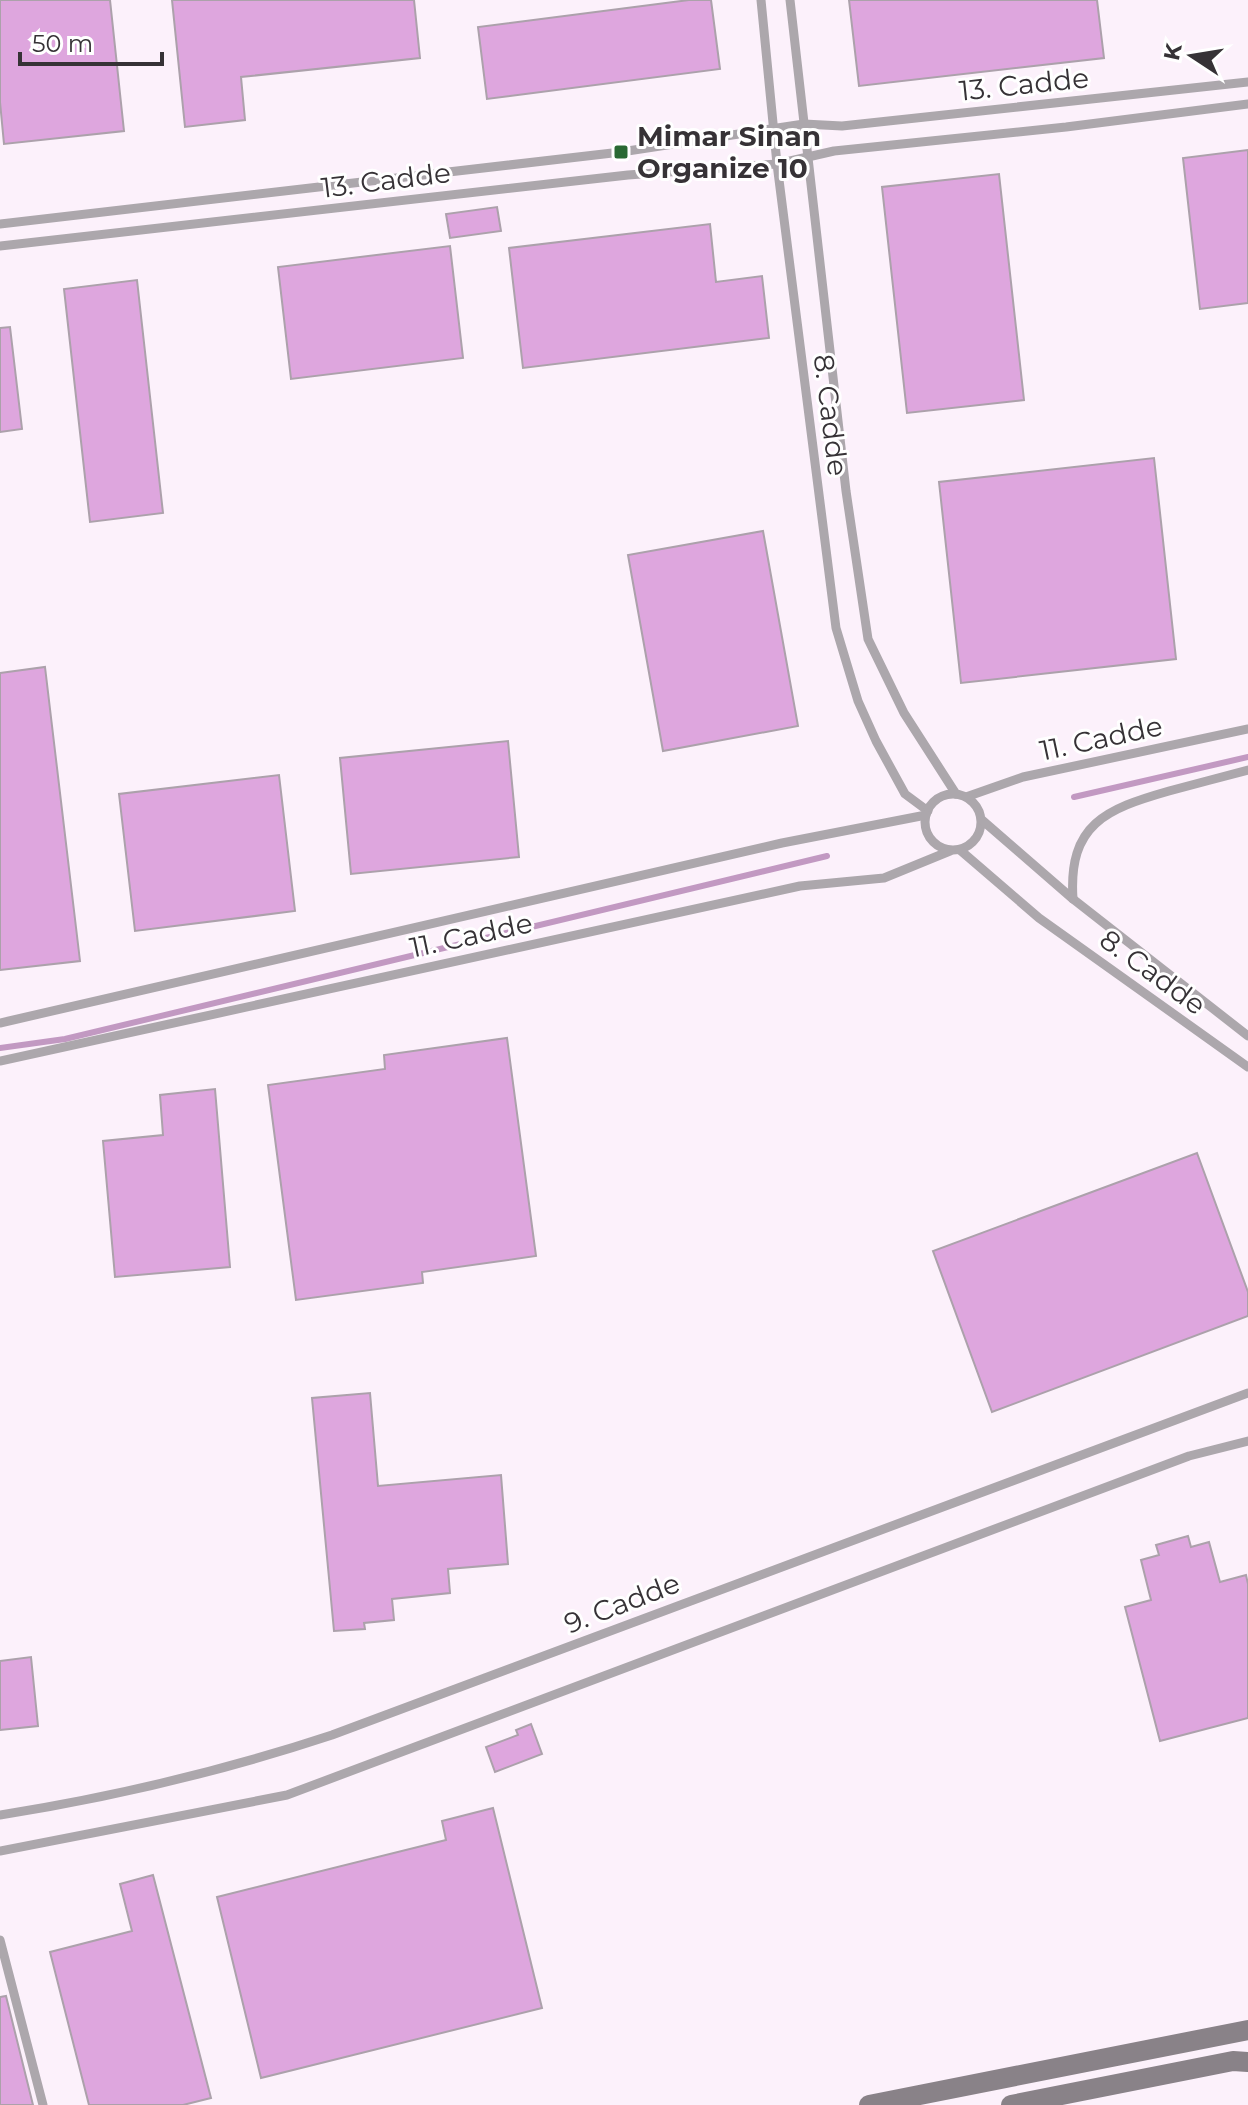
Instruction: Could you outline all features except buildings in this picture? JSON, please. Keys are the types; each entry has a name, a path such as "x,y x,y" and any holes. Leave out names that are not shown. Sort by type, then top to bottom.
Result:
{"street":[{"path":"869,2105 1248,2030"},
{"path":"1011,2105 1233,2061 1248,2062"}],"lane":[{"name":"8. Cadde","path":"761,0 777,164 836,628 858,701 876,741 905,794 927,813"},
{"name":"8. Cadde","path":"790,0 846,491 868,639 904,713 961,795"},
{"name":"13. Cadde","path":"0,224 621,152 804,124 842,126 1248,82"},
{"name":"13. Cadde","path":"0,246 628,175 777,164 834,151 1248,104"},
{"name":"11. Cadde","path":"961,795 1023,777 1248,729"},
{"path":"1073,899 1072,882 1079,850 1102,816 1125,803 1248,770"},
{"path":"961,795 974,802 982,820 976,839 955,851 933,843 925,825 927,813 937,799 961,795"},
{"name":"11. Cadde","path":"0,1023 767,846 927,813"},
{"name":"8. Cadde","path":"982,820 1073,899 1248,1036"},
{"name":"8. Cadde","path":"955,851 1039,918 1248,1067"},
{"name":"11. Cadde","path":"0,1061 800,886 884,878 955,851"},
{"name":"9. Cadde","path":"0,1815 116,1795 199,1776 332,1735 1248,1393"},
{"path":"0,1851 287,1795 1189,1456 1248,1441"},
{"path":"0,1940 43,2105"}],"waterway":[{"path":"1074,797 1248,757"},
{"path":"0,1048 65,1039 827,856"}],"place":[{"name":"Mimar Sinan Organize 10","path":"621,152"}]}
